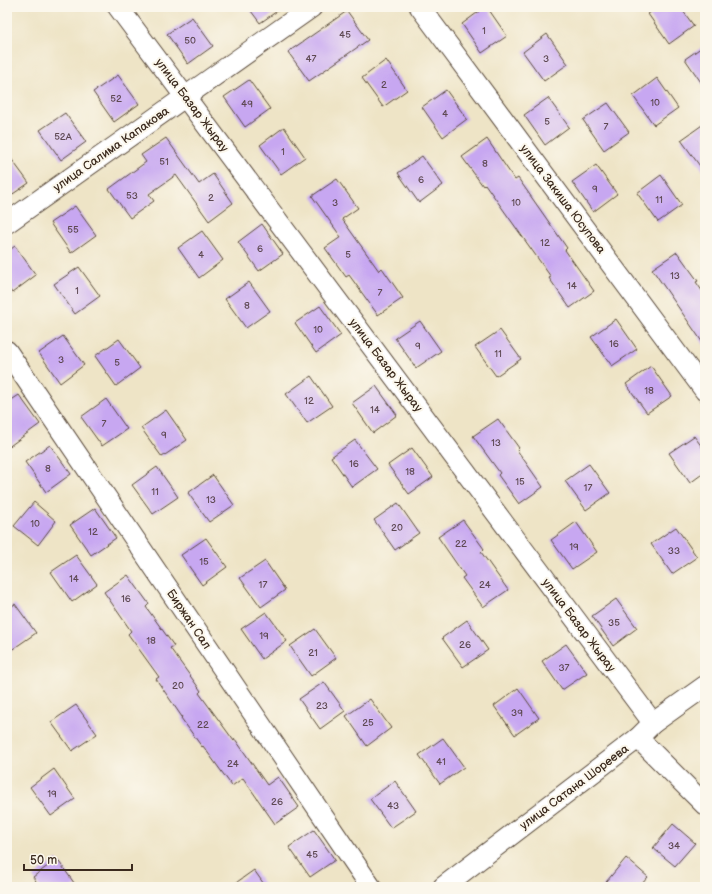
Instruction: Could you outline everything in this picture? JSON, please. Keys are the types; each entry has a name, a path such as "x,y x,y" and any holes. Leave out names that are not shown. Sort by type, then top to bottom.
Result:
{"street":[{"name":"улица Базар Жырау","path":"118,7 653,723"},
{"name":"улица Салима Капакова","path":"7,223 312,7"},
{"name":"улица Закиша Юсупова","path":"420,7 705,391"},
{"name":"Биржан Сал","path":"7,351 371,887"},
{"name":"улица Сатана Шореева","path":"443,887 638,738 653,723 705,686"},
{"path":"638,738 705,805"}],"building":[{"path":"248,7 283,7 260,23"},
{"path":"487,7 507,36 482,53 462,24"},
{"path":"658,7 680,7 694,26 669,44 648,14"},
{"path":"347,11 368,40 309,81 288,52"},
{"path":"192,17 213,46 188,64 167,34"},
{"path":"547,34 568,64 544,81 523,52"},
{"path":"705,45 705,88 685,59"},
{"path":"386,60 407,90 383,107 362,78"},
{"path":"118,75 139,104 114,122 93,92"},
{"path":"657,78 678,108 654,125 633,96"},
{"path":"249,80 270,109 245,127 224,97"},
{"path":"446,90 467,119 443,137 422,107"},
{"path":"548,98 569,127 545,145 524,115"},
{"path":"608,103 629,132 604,150 583,120"},
{"path":"65,113 86,142 61,160 40,130"},
{"path":"705,123 705,173 681,140"},
{"path":"284,127 305,157 281,174 260,145"},
{"path":"166,138 199,184 213,174 233,203 209,221 176,175 149,194 154,201 130,218 109,189 146,162 141,155"},
{"path":"487,139 515,180 518,178 567,248 565,250 594,291 570,308 549,278 551,277 485,184 483,186 462,157"},
{"path":"7,153 29,183 7,198"},
{"path":"422,156 443,185 419,203 398,173"},
{"path":"596,165 617,194 593,212 572,182"},
{"path":"661,175 682,205 658,222 637,193"},
{"path":"337,179 358,208 342,219 379,271 382,268 403,298 378,315 349,275 346,277 325,248 341,237 312,196"},
{"path":"75,206 96,235 71,253 50,223"},
{"path":"262,224 283,254 259,271 238,242"},
{"path":"202,231 223,260 199,278 178,248"},
{"path":"15,246 36,275 12,293 7,286 7,252"},
{"path":"677,252 698,281 696,282 705,295 705,346 652,269"},
{"path":"79,267 100,296 75,314 54,284"},
{"path":"249,282 270,311 246,328 225,299"},
{"path":"320,306 341,335 316,353 295,323"},
{"path":"616,319 637,349 612,366 591,337"},
{"path":"420,321 441,351 416,368 395,338"},
{"path":"500,330 521,359 496,376 475,347"},
{"path":"63,336 84,365 60,383 39,353"},
{"path":"119,339 140,368 116,386 95,356"},
{"path":"651,366 672,396 647,413 626,384"},
{"path":"311,376 332,406 307,423 286,394"},
{"path":"376,386 397,415 373,433 352,403"},
{"path":"19,395 40,424 7,448 7,403"},
{"path":"106,399 127,429 102,446 81,417"},
{"path":"166,410 187,440 162,457 141,428"},
{"path":"498,419 519,448 517,450 543,487 519,504 498,475 500,473 473,436"},
{"path":"694,436 705,451 705,472 690,483 669,453"},
{"path":"355,440 377,469 352,487 331,457"},
{"path":"50,445 71,474 46,492 25,462"},
{"path":"412,448 433,477 409,494 388,465"},
{"path":"589,464 610,493 586,510 565,481"},
{"path":"157,467 178,497 153,514 132,485"},
{"path":"213,475 234,505 209,522 188,493"},
{"path":"34,502 56,521 38,545 14,526"},
{"path":"398,503 419,533 395,550 374,520"},
{"path":"95,508 116,538 91,555 70,525"},
{"path":"463,520 484,549 481,552 508,590 483,607 462,578 465,576 438,537"},
{"path":"576,522 597,552 572,569 551,540"},
{"path":"676,527 697,557 672,574 651,544"},
{"path":"206,538 227,567 202,585 181,555"},
{"path":"76,555 97,584 72,602 51,572"},
{"path":"265,561 285,590 261,607 240,578"},
{"path":"128,575 149,604 146,607 174,646 170,648 201,691 199,693 234,741 235,739 267,785 278,777 299,807 275,824 243,778 232,786 181,718 182,717 156,679 159,677 128,634 131,631 104,592"},
{"path":"616,599 637,628 613,646 592,616"},
{"path":"15,604 36,633 7,653 7,609"},
{"path":"266,612 287,641 262,659 241,629"},
{"path":"467,620 488,650 463,667 442,638"},
{"path":"315,629 336,658 311,676 290,646"},
{"path":"566,644 587,673 562,690 542,661"},
{"path":"324,682 345,711 320,729 299,699"},
{"path":"518,688 539,718 515,735 494,706"},
{"path":"370,699 391,728 367,746 346,716"},
{"path":"76,705 97,734 72,751 51,722"},
{"path":"443,738 464,767 440,784 419,755"},
{"path":"54,769 75,799 51,816 30,787"},
{"path":"395,781 416,811 391,828 370,799"},
{"path":"673,824 695,843 675,866 653,848"},
{"path":"314,830 335,860 310,877 289,847"},
{"path":"626,858 648,877 639,887 602,887"},
{"path":"57,859 77,887 40,887 33,877"},
{"path":"254,870 266,887 230,887"}]}
